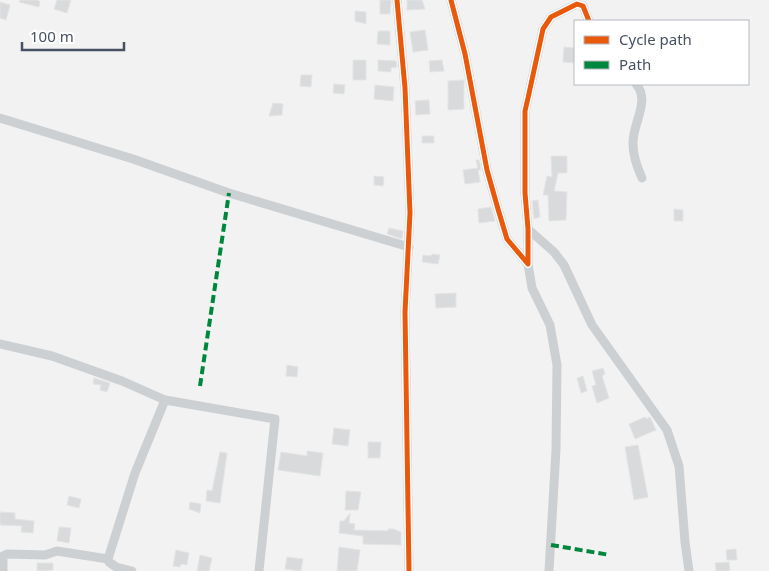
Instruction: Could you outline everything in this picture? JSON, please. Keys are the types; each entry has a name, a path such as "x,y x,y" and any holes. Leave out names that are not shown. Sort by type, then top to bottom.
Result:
{"street":[{"path":"397,0 405,88 410,247 405,312 409,571"},
{"path":"451,0 465,54 485,162 500,217 510,244 528,264"},
{"path":"549,571 556,450 558,365 552,332 532,288 528,264 525,193 525,111 535,69 539,38 551,17 577,4 585,3 589,20"},
{"path":"636,85 643,98 633,143 637,165 642,178"},
{"path":"0,118 133,159 229,193 410,247"},
{"path":"528,229 554,252 564,265 592,325 668,430 679,466 689,571"},
{"path":"0,344 52,356 122,381 165,400 274,419 259,571"},
{"path":"108,559 135,474 165,400"},
{"path":"3,571 2,556 7,554 45,556 57,551 108,559 116,567 132,571"}],"building":[{"path":"20,0 38,0 40,2 39,7 19,2"},
{"path":"57,0 71,0 67,13 54,9"},
{"path":"380,0 391,0 390,14 380,14"},
{"path":"407,0 422,0 425,9 407,10"},
{"path":"0,2 10,5 6,20 0,18"},
{"path":"355,11 366,12 366,24 355,21"},
{"path":"425,30 428,50 413,52 410,32"},
{"path":"378,31 390,31 390,45 377,44"},
{"path":"564,47 574,48 574,63 563,62"},
{"path":"353,60 366,60 366,80 353,80"},
{"path":"378,60 396,61 397,67 391,68 391,72 378,71"},
{"path":"442,60 444,71 430,72 429,61"},
{"path":"301,75 312,75 311,87 300,86"},
{"path":"464,80 464,109 448,110 448,81"},
{"path":"334,84 345,85 344,94 333,93"},
{"path":"375,85 394,87 393,101 374,99"},
{"path":"429,100 430,114 416,115 415,101"},
{"path":"273,103 283,104 282,115 269,116"},
{"path":"422,136 434,136 434,143 422,143"},
{"path":"551,156 567,156 567,173 558,173 554,191 567,192 566,220 549,221 548,195 543,195 547,176 552,177"},
{"path":"476,160 479,160 481,170 478,170 480,182 465,184 463,170 478,168"},
{"path":"374,176 384,177 383,186 374,185"},
{"path":"538,200 540,217 534,219 532,201"},
{"path":"491,207 495,221 479,223 478,209"},
{"path":"674,209 683,210 683,221 674,221"},
{"path":"389,228 403,231 402,239 387,234"},
{"path":"432,254 440,255 438,264 422,262 423,255 431,256"},
{"path":"456,293 456,307 436,308 435,294"},
{"path":"287,365 298,367 297,377 286,376"},
{"path":"603,368 605,374 602,376 609,398 597,403 592,386 596,385 592,371"},
{"path":"583,376 587,391 581,393 577,378"},
{"path":"94,378 110,383 107,392 100,390 101,385 93,384"},
{"path":"645,417 646,419 650,417 656,430 635,439 629,424"},
{"path":"334,428 350,430 348,446 332,444"},
{"path":"368,442 381,442 380,458 368,458"},
{"path":"638,445 648,497 634,500 625,447"},
{"path":"307,451 323,453 320,476 278,470 281,452 307,456"},
{"path":"220,452 227,453 220,503 206,501 207,490 212,491"},
{"path":"346,491 361,492 358,510 345,510"},
{"path":"69,496 81,499 79,508 67,505"},
{"path":"190,502 201,504 200,513 189,509"},
{"path":"0,512 15,513 15,519 34,521 33,533 21,532 22,526 0,525"},
{"path":"350,513 349,523 355,524 354,530 388,531 388,529 393,529 401,532 401,545 363,544 363,536 339,533 340,521 344,521"},
{"path":"59,527 71,528 69,543 57,541"},
{"path":"339,547 360,550 357,571 337,571"},
{"path":"736,549 737,560 727,560 726,550"},
{"path":"176,550 189,553 187,565 173,566"},
{"path":"200,555 212,558 209,571 197,571"},
{"path":"287,557 303,559 301,571 285,569"},
{"path":"729,562 730,571 716,571 715,563"},
{"path":"37,563 53,563 53,570 37,571"}],"marked path":[{"path":"200,386 229,193"},
{"path":"551,545 610,555"}],"cycle path":[{"path":"397,0 405,88 410,213 405,312 409,571"},
{"path":"451,0 465,54 487,170 498,209 507,239 528,264 525,193 525,111 543,29 551,17 577,4 583,6 589,20"}]}
